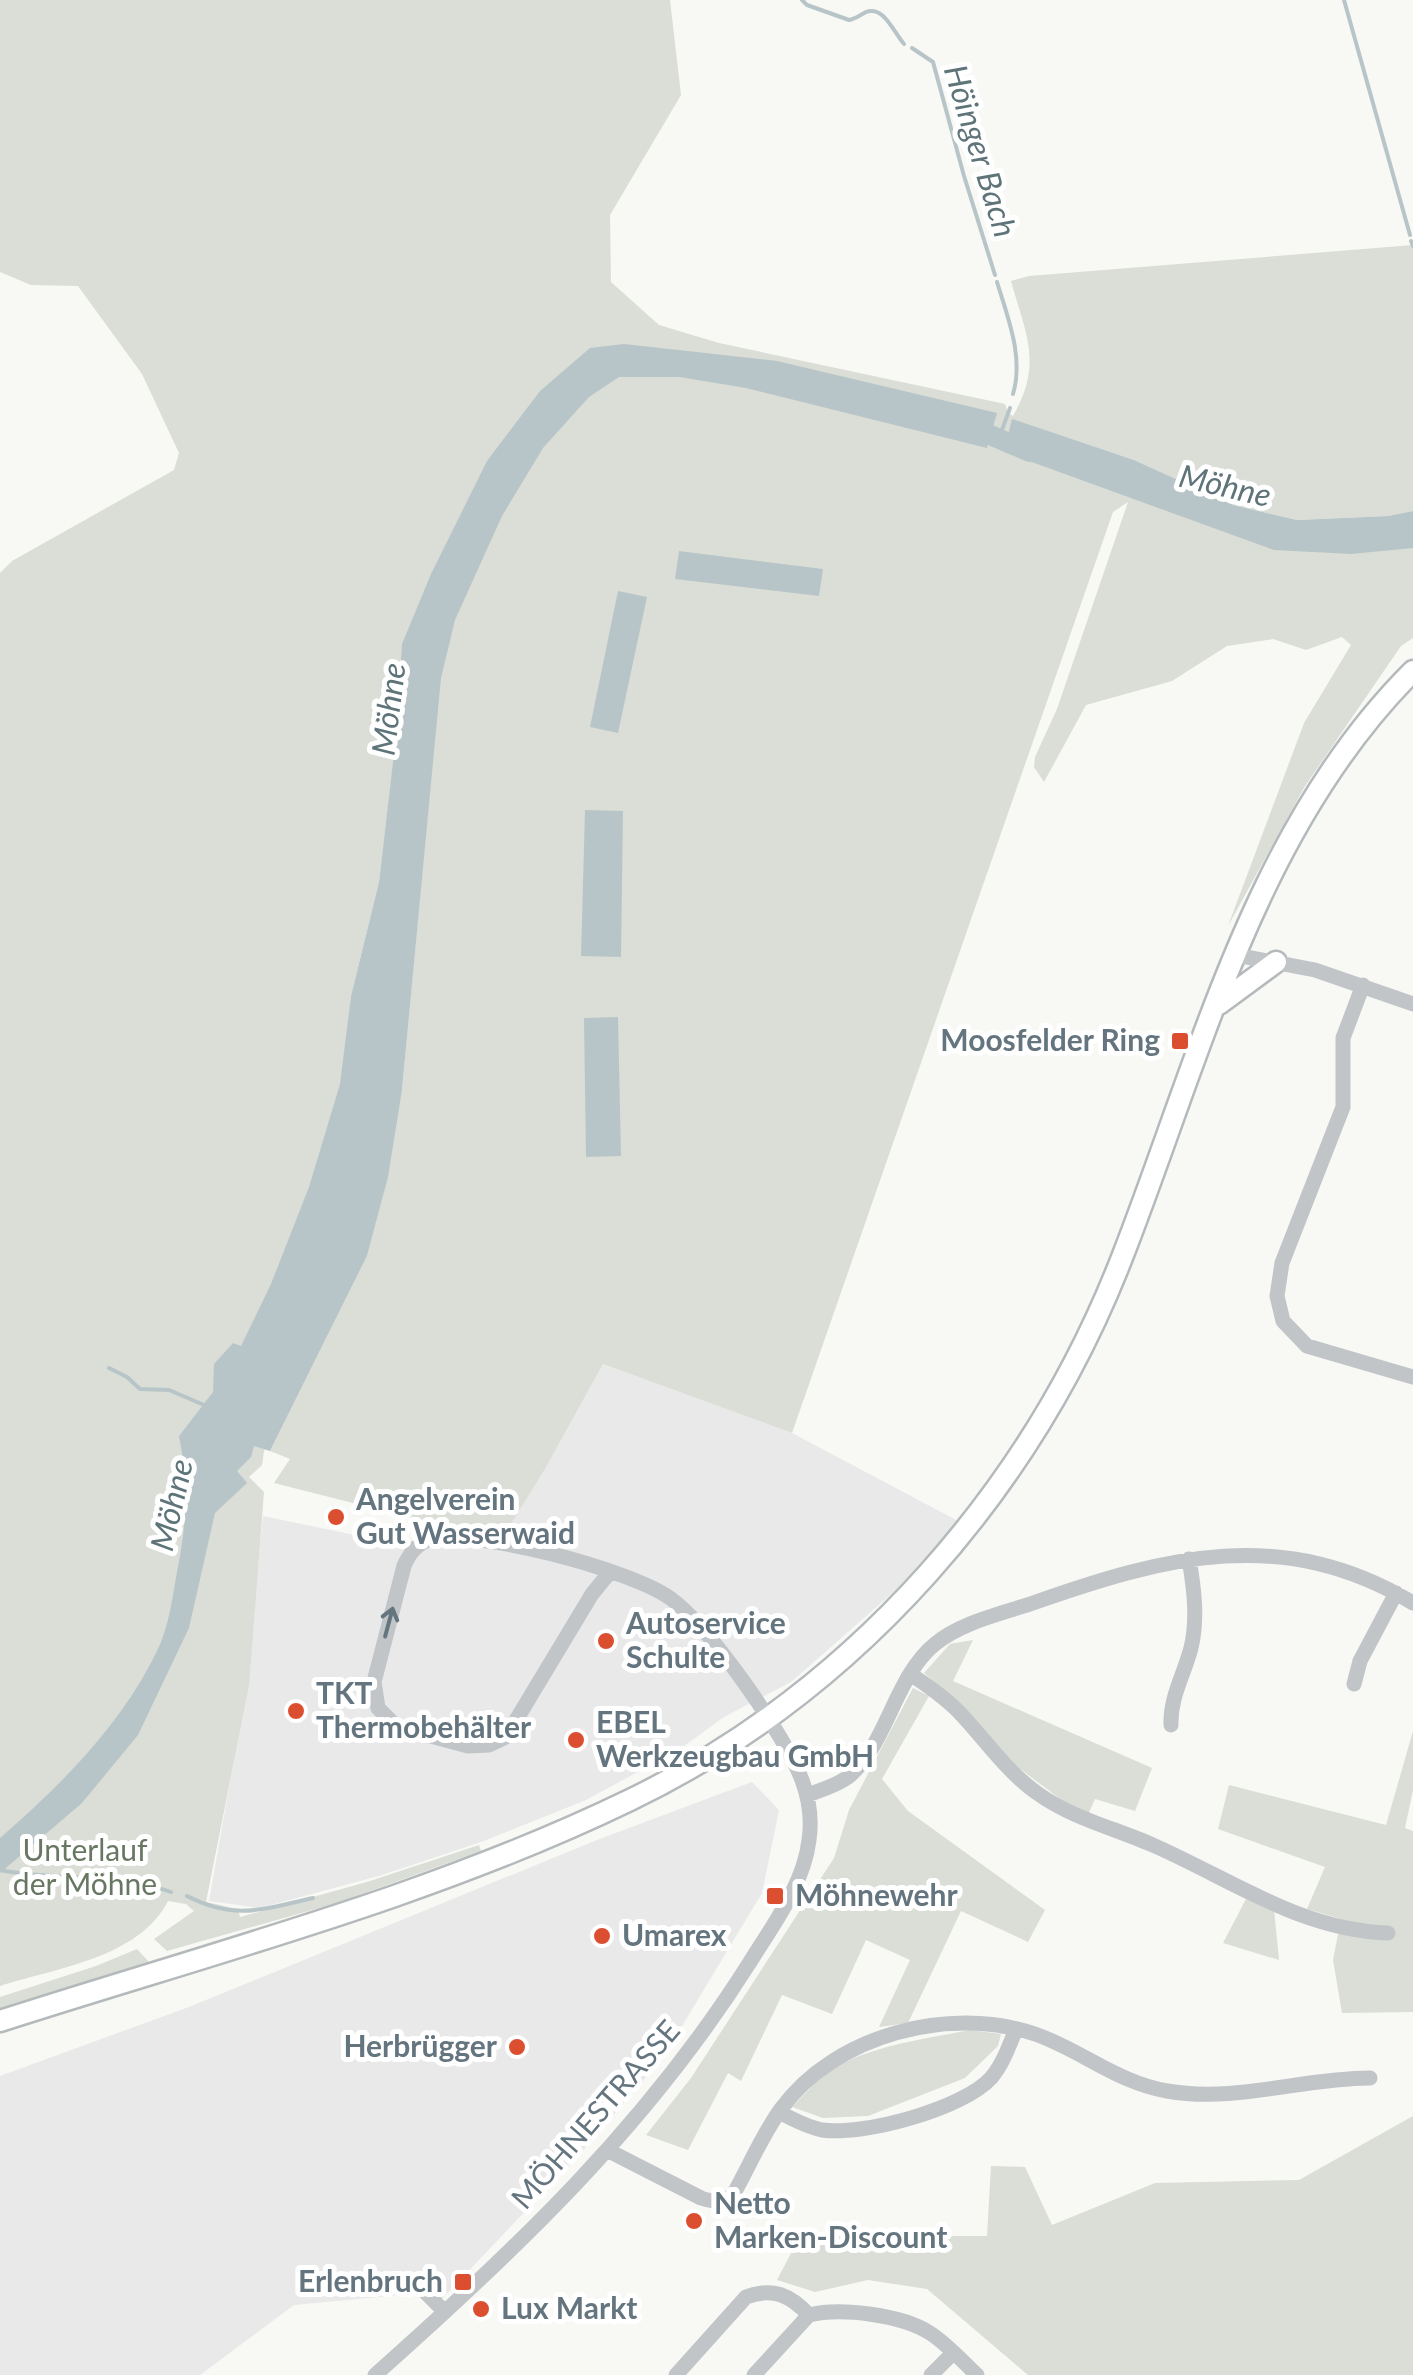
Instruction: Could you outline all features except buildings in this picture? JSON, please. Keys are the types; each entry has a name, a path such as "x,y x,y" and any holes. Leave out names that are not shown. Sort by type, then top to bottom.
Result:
{"main road":[{"path":"0,2021 374,1903 521,1848 630,1800 766,1717 845,1657 908,1595 956,1540 1018,1459 1064,1384 1106,1299 1236,955 1286,848 1325,780 1370,717 1413,671"},
{"path":"1217,1005 1276,962"}],"street":[{"path":"1236,955 1363,985 1413,1004"},
{"path":"1363,985 1343,1038 1343,1107 1282,1263 1276,1288 1278,1309 1290,1332 1306,1346 1413,1377"},
{"name":"MÖHNESTRASSE","path":"375,2375 446,2312 609,2150 696,2045 787,1901 801,1871 810,1837 806,1794 796,1766 766,1717 710,1637 683,1608 666,1595 610,1572 516,1545 428,1540 408,1555 374,1682 374,1696 385,1718 396,1727 468,1746 489,1745 512,1732 592,1594 610,1572"},
{"path":"806,1794 832,1786 858,1766 910,1674 934,1644 966,1626 1072,1589 1190,1559 1248,1556 1303,1560 1368,1577 1413,1603"},
{"path":"1171,1725 1170,1704 1186,1665 1194,1622 1190,1559"},
{"path":"1354,1684 1360,1661 1396,1593"},
{"path":"910,1674 956,1709 1010,1772 1061,1808 1154,1845 1300,1916 1358,1932 1388,1933"},
{"path":"609,2150 700,2198 725,2201 733,2195 778,2112 820,2070 886,2036 930,2026 962,2024 1016,2029 1072,2050 1134,2083 1166,2092 1235,2094 1370,2078"},
{"path":"778,2112 818,2129 831,2130 931,2111 974,2092 991,2078 1016,2029"},
{"path":"420,2288 446,2312"},
{"path":"676,2375 746,2297 762,2291 782,2294 794,2299 809,2314"},
{"path":"754,2375 809,2314 842,2310 916,2325 977,2375"},
{"path":"931,2375 953,2353"}],"shaded area":[{"path":"624,344 777,361 997,413 987,448 746,388 679,377 619,377 589,397 543,448 502,516 455,620 441,678 402,1090 388,1177 367,1256 270,1451 254,1446 251,1457 237,1471 247,1483 215,1513 189,1628 138,1735 82,1803 0,1873 0,1838 67,1775 107,1730 141,1680 164,1634 185,1520 179,1436 213,1392 214,1364 233,1343 241,1346 271,1284 309,1187 340,1084 351,996 379,882 397,728 402,644 431,574 487,461 540,391 590,348"},
{"path":"1012,419 1134,460 1233,505 1297,520 1388,516 1413,511 1413,548 1351,554 1274,550 1004,452"},
{"path":"679,551 823,569 819,596 675,579"},
{"path":"618,591 647,597 618,733 590,727"},
{"path":"585,810 623,811 621,957 581,956"},
{"path":"618,1017 621,1156 586,1157 584,1018"},
{"path":"603,1364 792,1433 958,1521 913,1575 791,1682 724,1717 680,1749 586,1800 481,1842 382,1875 260,1908 209,1901 243,1708 263,1516 388,1542 503,1535"},
{"path":"752,1782 779,1810 762,1893 664,2056 585,2148 440,2301 411,2294 294,2305 200,2375 0,2375 0,2076 189,2007 597,1840"}],"green space":[{"name":"Unterlauf der Möhne","path":"0,0 670,0 681,95 610,215 611,282 659,325 719,343 1005,404 1013,416 1030,365 1011,281 1029,276 1413,245 1413,511 1388,516 1297,520 1232,505 1134,460 1019,422 1233,527 1413,538 1413,638 1401,646 1305,786 1228,926 1304,723 1351,645 1342,637 1306,650 1273,639 1227,646 1172,681 1086,705 1044,782 1034,767 1035,757 1057,709 1128,502 1113,512 792,1433 603,1364 504,1535 477,1527 475,1534 274,1483 290,1459 270,1451 367,1256 385,1187 313,1356 264,1451 262,1465 249,1477 264,1492 249,1685 206,1902 238,1909 240,1917 367,1882 479,1845 481,1851 337,1903 167,1951 154,1939 194,1911 186,1904 168,1901 155,1920 117,1948 0,1986 0,573 12,561 174,470 179,453 142,374 78,286 31,285 0,272","holes":["434,746 402,1090 395,1127","392,775 394,829 343,1069 351,996 379,882"]},
{"path":"973,1640 953,1681 1152,1768 1135,1811 1095,1799 1088,1815 1063,1801 1007,1759 961,1704 924,1673 950,1644"},
{"path":"913,1688 929,1696 882,1779 908,1811 1045,1910 1028,1942 961,1911 908,2023 879,2027 910,1960 866,1940 832,2014 782,1995 741,2081 728,2073 688,2150 646,2135 691,2078 834,1858 849,1810"},
{"path":"1413,1731 1413,1790 1405,1828 1413,1831 1413,2012 1342,2013 1333,1960 1341,1919 1307,1909 1325,1867 1218,1829 1229,1785 1386,1825"},
{"path":"1246,1899 1274,1909 1279,1960 1223,1943"},
{"path":"137,1949 149,1962 0,2008 0,1997"},
{"path":"970,2030 1001,2034 998,2046 965,2078 868,2116 823,2118 792,2107 824,2076 847,2061 892,2046"},
{"path":"1413,2116 1413,2375 1028,2375 927,2289 868,2280 815,2292 777,2280 800,2236 987,2236 991,2166 1025,2167 1052,2225 1155,2183 1299,2180"}],"waterway":[{"name":"Höinger Bach","path":"802,0 849,20 866,12 878,12 904,44"},
{"path":"1344,0 1410,235"},
{"name":"Höinger Bach","path":"912,48 933,62 995,275"},
{"path":"1411,241 1413,246"},
{"name":"Höinger Bach","path":"997,282 1016,352 1013,394"},
{"name":"Höinger Bach","path":"999,438 1010,408"},
{"name":"Höinger Bach","path":"969,426 1030,452"},
{"path":"109,1368 140,1389 169,1390 204,1405"},
{"path":"0,1870 129,1881 171,1892"},
{"path":"187,1896 235,1911 313,1898"}],"place":[{"name":"Moosfelder Ring","path":"1180,1041"},
{"name":"Angelverein Gut Wasserwaid","path":"336,1517"},
{"name":"Autoservice Schulte","path":"606,1641"},
{"name":"TKT Thermobehälter","path":"296,1711"},
{"name":"EBEL Werkzeugbau GmbH","path":"576,1740"},
{"name":"Möhnewehr","path":"775,1896"},
{"name":"Umarex","path":"602,1936"},
{"name":"Herbrügger","path":"517,2047"},
{"name":"Netto Marken-Discount","path":"694,2221"},
{"name":"Erlenbruch","path":"463,2282"},
{"name":"Lux Markt","path":"481,2309"}],"water label":[{"name":"Möhne","path":"1225,486"},
{"name":"Möhne","path":"389,709"},
{"name":"Möhne","path":"172,1505"}]}
